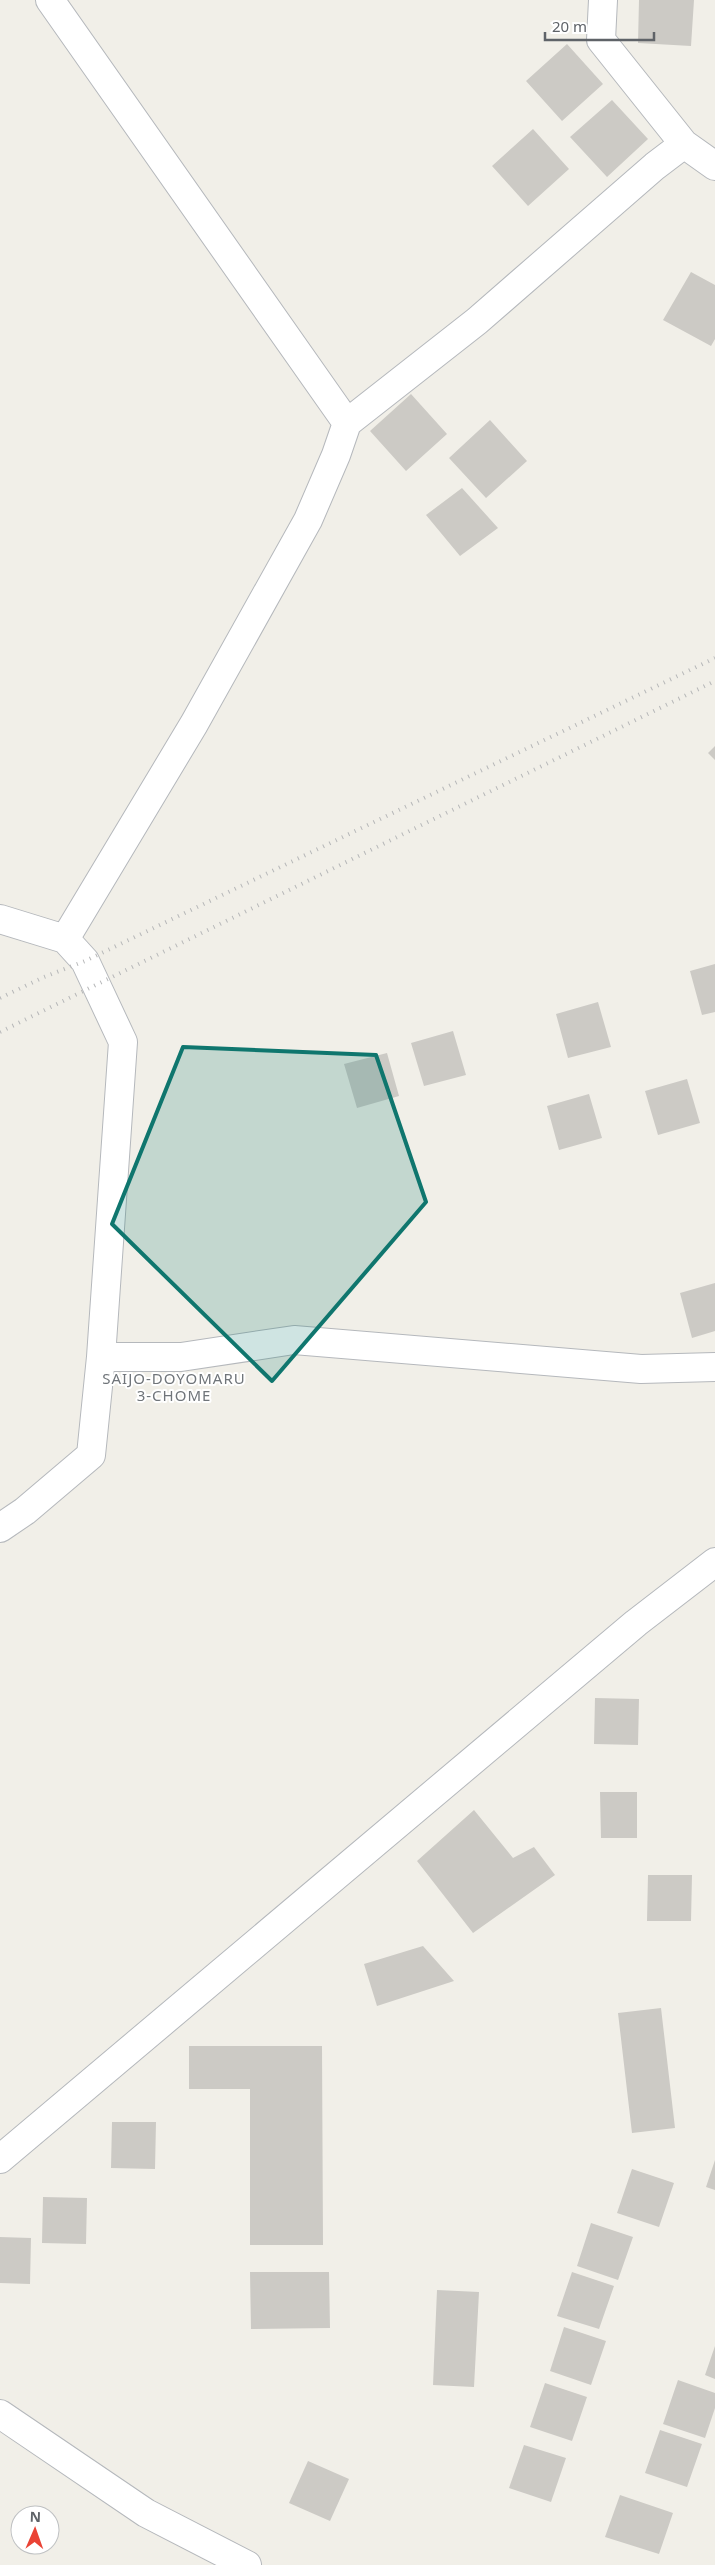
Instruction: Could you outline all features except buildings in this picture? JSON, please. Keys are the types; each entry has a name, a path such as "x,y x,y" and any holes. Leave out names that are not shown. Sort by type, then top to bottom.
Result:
{"street":[{"path":"50,0 347,423"},
{"path":"604,0 601,40 684,144 715,166"},
{"path":"64,939 194,724 308,520 336,455 347,423 477,321 655,166 684,144"},
{"path":"0,919 64,939 85,961 123,1042 101,1358 91,1455 24,1511 0,1528"},
{"path":"101,1358 181,1357 294,1340 641,1369 715,1367"},
{"path":"0,2159 636,1624 715,1562"},
{"path":"0,2414 146,2513 246,2565"}],"highlighted area":[{"path":"183,1047 376,1055 426,1202 272,1381 112,1224"}],"railway":[{"path":"0,998 44,977 85,961 715,658"},
{"path":"0,1032 715,681"}],"district":[{"name":"SAIJO-DOYOMARU 3-CHOME","path":"174,1388"}]}
